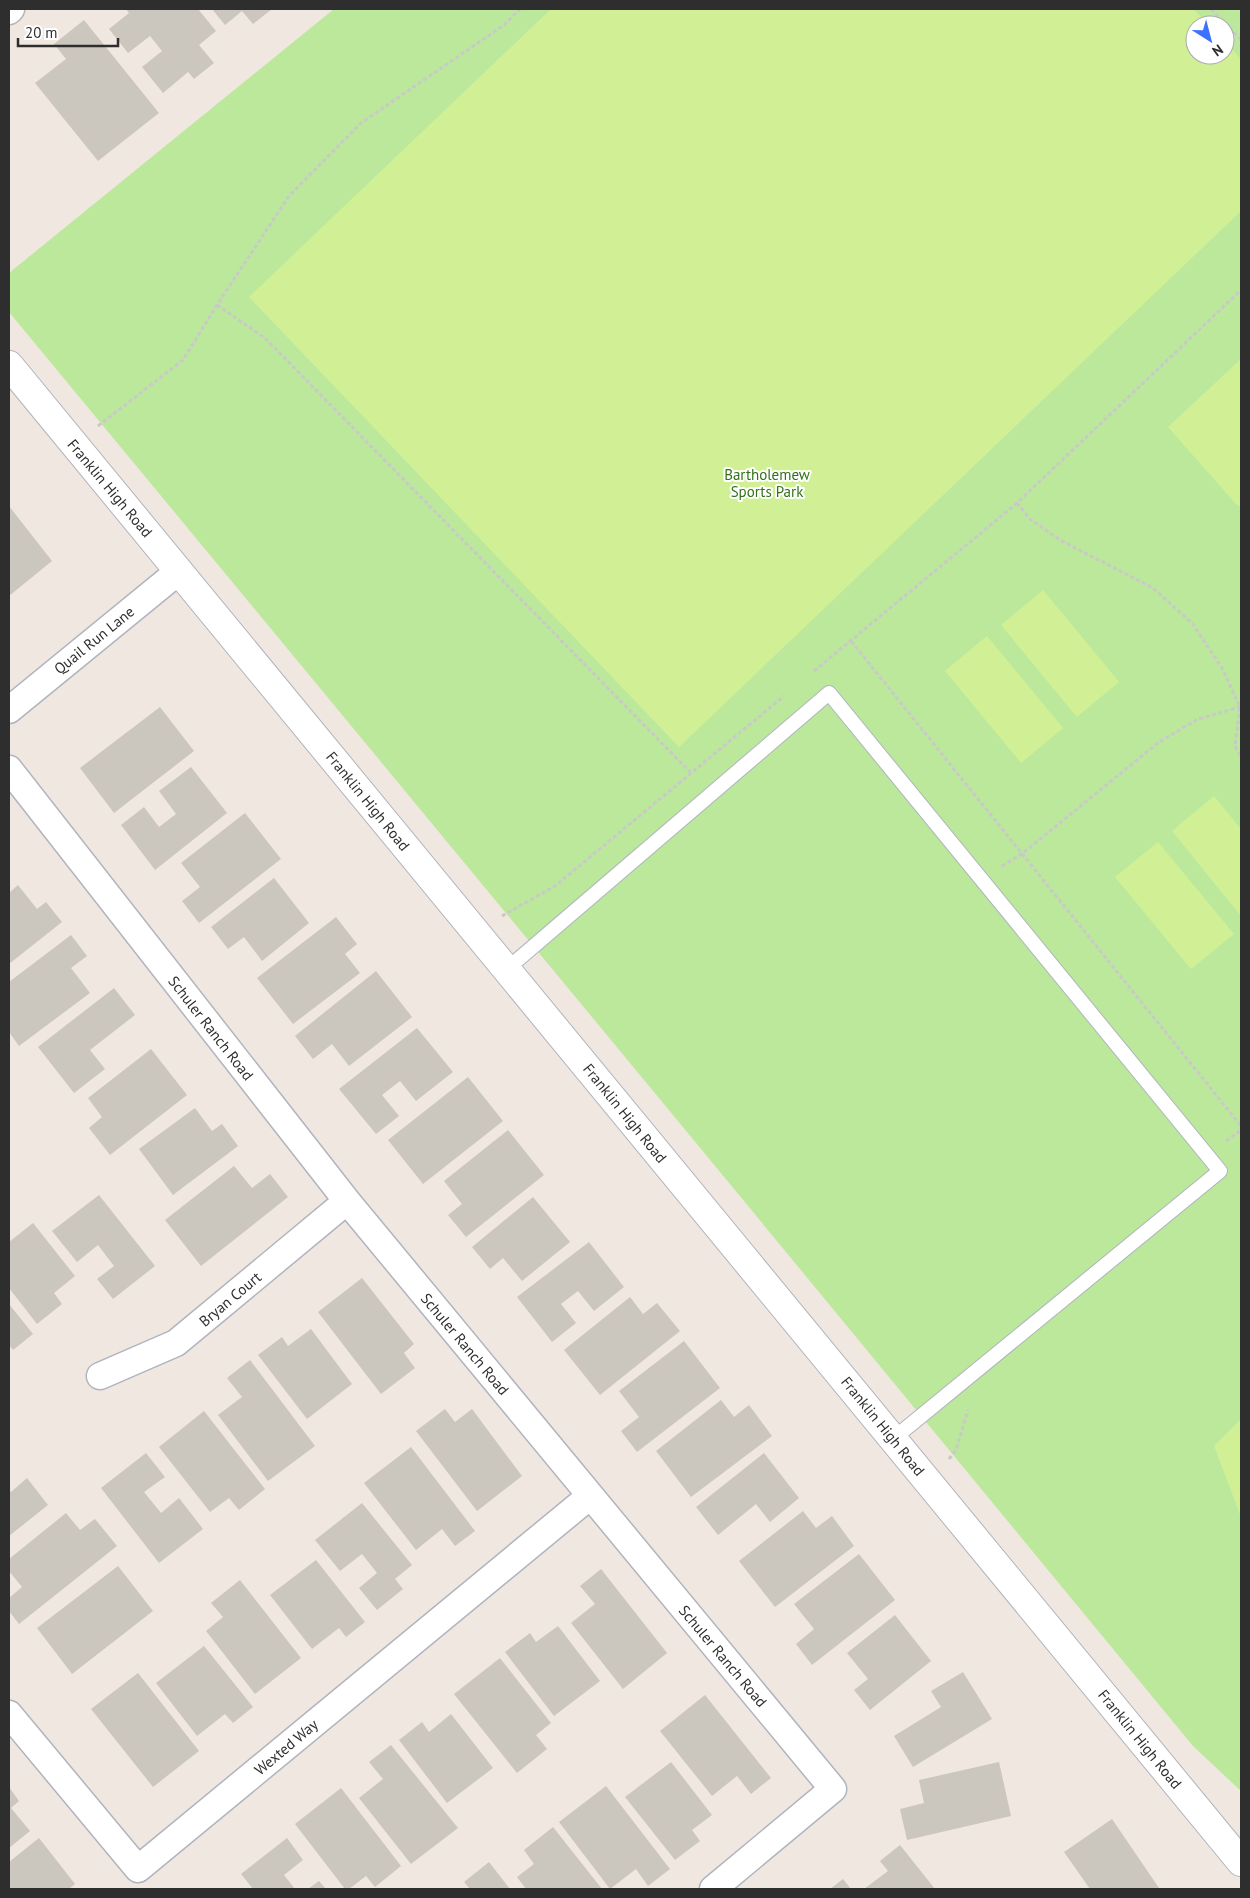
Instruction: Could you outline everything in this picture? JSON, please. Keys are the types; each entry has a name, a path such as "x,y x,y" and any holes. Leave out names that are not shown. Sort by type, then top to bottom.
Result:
{"street":[{"name":"Franklin High Road","path":"9,365 1241,1862"},
{"name":"Quail Run Lane","path":"9,710 179,570"},
{"name":"Schuler Ranch Road","path":"9,769 347,1202 833,1789 713,1889"},
{"name":"Bryan Court","path":"100,1376 176,1343 347,1202"},
{"name":"Wexted Way","path":"9,1714 138,1869 590,1496"}],"lane":[{"path":"507,969 829,693 1220,1171 893,1438"}],"path":[{"path":"74,444 183,360 289,196 361,123 504,25 520,9"},
{"path":"1211,9 1241,40"},
{"path":"813,672 1017,503 1241,290"},
{"path":"217,305 265,338 691,773"},
{"path":"1017,503 1030,519 1060,540 1153,588 1192,623 1222,668 1240,707 1235,746 1241,757"},
{"path":"851,641 1241,1126"},
{"path":"476,931 555,886 790,691"},
{"path":"980,878 1024,854 1159,742 1198,719 1240,707"},
{"path":"930,1483 956,1450 968,1409"}],"green space":[{"name":"Bartholemew Sports Park","path":"334,9 1241,9 1241,1791 1193,1746 9,312 9,273"},
{"path":"551,9 1193,9 1199,15 1185,15 1185,65 1235,65 1235,53 1241,59 1241,211 679,747 249,297"},
{"path":"1241,359 1241,507 1236,504 1168,427"},
{"path":"1043,590 1119,682 1077,717 1001,625"},
{"path":"987,636 1063,728 1021,763 945,671"},
{"path":"1214,796 1241,829 1241,916 1172,831"},
{"path":"1158,842 1234,934 1191,969 1115,877"},
{"path":"1241,1419 1241,1517 1214,1446"}],"building":[{"path":"126,9 198,9 216,31 199,45 214,63 194,79 188,72 163,93 142,67 162,51 150,36 128,53 109,29 129,13"},
{"path":"212,9 272,9 253,24 242,11 225,25"},
{"path":"84,20 159,113 98,161 35,83 66,59 54,44"},
{"path":"9,506 52,561 9,596"},
{"path":"160,707 194,751 114,813 80,768"},
{"path":"191,767 227,813 155,870 121,825 144,807 159,827 176,814 159,791"},
{"path":"245,813 281,859 199,923 182,901 200,887 181,863"},
{"path":"274,878 309,923 262,961 244,937 228,949 211,927"},
{"path":"18,885 37,909 46,902 62,922 9,964 9,893"},
{"path":"336,917 357,944 345,954 360,973 293,1024 257,978"},
{"path":"71,935 87,956 71,968 90,993 19,1046 9,1032 9,982"},
{"path":"376,971 412,1017 349,1066 332,1044 313,1059 295,1036"},
{"path":"114,988 135,1015 90,1050 105,1069 74,1093 38,1047"},
{"path":"417,1028 453,1072 416,1101 400,1081 382,1095 399,1116 376,1134 339,1089"},
{"path":"151,1049 187,1095 110,1155 89,1128 102,1117 88,1098"},
{"path":"468,1077 503,1121 423,1184 388,1140"},
{"path":"195,1108 212,1131 222,1124 238,1146 173,1195 139,1149"},
{"path":"508,1130 544,1175 466,1237 448,1215 462,1204 444,1181"},
{"path":"234,1166 252,1188 270,1174 288,1197 201,1266 165,1220"},
{"path":"99,1195 155,1266 113,1299 97,1279 114,1266 98,1245 77,1262 52,1231"},
{"path":"533,1197 570,1242 522,1281 503,1258 490,1269 472,1247"},
{"path":"33,1223 75,1276 54,1293 62,1304 37,1324 9,1288 9,1242"},
{"path":"589,1242 624,1287 594,1311 578,1291 561,1304 576,1323 552,1342 517,1297"},
{"path":"362,1278 414,1344 404,1353 415,1368 381,1394 318,1312"},
{"path":"630,1297 643,1314 657,1303 680,1331 600,1395 564,1350"},
{"path":"9,1304 33,1334 13,1350 9,1345"},
{"path":"311,1329 352,1384 307,1419 258,1355 282,1337 288,1346"},
{"path":"684,1341 720,1388 637,1452 621,1431 639,1417 619,1391"},
{"path":"250,1360 315,1446 268,1481 218,1415 242,1397 227,1378"},
{"path":"721,1400 734,1417 749,1405 772,1436 691,1497 656,1451"},
{"path":"445,1409 455,1422 472,1409 522,1476 477,1511 416,1431"},
{"path":"204,1411 265,1489 239,1510 229,1498 210,1512 159,1447"},
{"path":"411,1447 475,1531 455,1546 442,1529 416,1550 364,1483"},
{"path":"146,1453 165,1477 144,1492 161,1513 179,1498 203,1529 159,1563 101,1488"},
{"path":"764,1453 799,1498 770,1522 756,1504 718,1535 696,1507"},
{"path":"27,1478 48,1505 9,1536 9,1489 11,1492"},
{"path":"362,1503 412,1565 395,1579 403,1589 377,1610 359,1588 377,1573 362,1554 340,1571 315,1540"},
{"path":"803,1511 816,1528 832,1516 854,1546 775,1607 739,1561"},
{"path":"66,1513 80,1530 95,1519 117,1546 19,1624 9,1611 9,1598 22,1587 9,1571 9,1559"},
{"path":"859,1554 895,1600 812,1665 796,1644 814,1629 794,1604"},
{"path":"316,1560 365,1622 346,1637 339,1628 312,1649 270,1595"},
{"path":"118,1566 153,1611 72,1674 37,1628"},
{"path":"601,1569 667,1653 623,1689 571,1623 595,1604 580,1586"},
{"path":"240,1580 301,1658 255,1694 206,1631 223,1617 211,1603"},
{"path":"895,1615 931,1661 870,1710 854,1690 868,1679 847,1653"},
{"path":"558,1626 600,1681 554,1716 505,1652 530,1633 536,1642"},
{"path":"204,1646 253,1707 233,1723 225,1714 197,1736 156,1683"},
{"path":"500,1658 551,1723 536,1735 547,1749 517,1773 454,1694"},
{"path":"963,1672 992,1719 913,1767 894,1736 941,1707 931,1691"},
{"path":"138,1673 199,1751 153,1787 91,1709"},
{"path":"705,1695 771,1778 751,1794 737,1776 712,1796 660,1731"},
{"path":"451,1714 493,1768 447,1803 399,1740 422,1722 429,1732"},
{"path":"391,1745 458,1828 411,1864 359,1798 383,1779 369,1762"},
{"path":"671,1762 712,1815 692,1830 700,1841 675,1860 625,1797"},
{"path":"999,1762 1011,1816 907,1840 900,1809 924,1803 919,1780"},
{"path":"606,1786 670,1869 648,1886 636,1869 610,1889 559,1822"},
{"path":"9,1787 19,1801 11,1808 30,1831 9,1848"},
{"path":"341,1788 401,1866 375,1887 366,1876 349,1889 345,1889 295,1824"},
{"path":"1112,1819 1159,1888 1090,1889 1064,1852"},
{"path":"553,1827 602,1889 526,1889 517,1877 534,1864 524,1850"},
{"path":"39,1838 75,1884 69,1889 9,1889 9,1862"},
{"path":"287,1838 303,1860 284,1875 295,1889 253,1889 241,1874"},
{"path":"900,1845 935,1889 864,1889 888,1871 880,1861"},
{"path":"489,1862 510,1889 470,1889 464,1882"},
{"path":"843,1879 851,1889 830,1889"},
{"path":"319,1881 326,1889 308,1889"}]}
